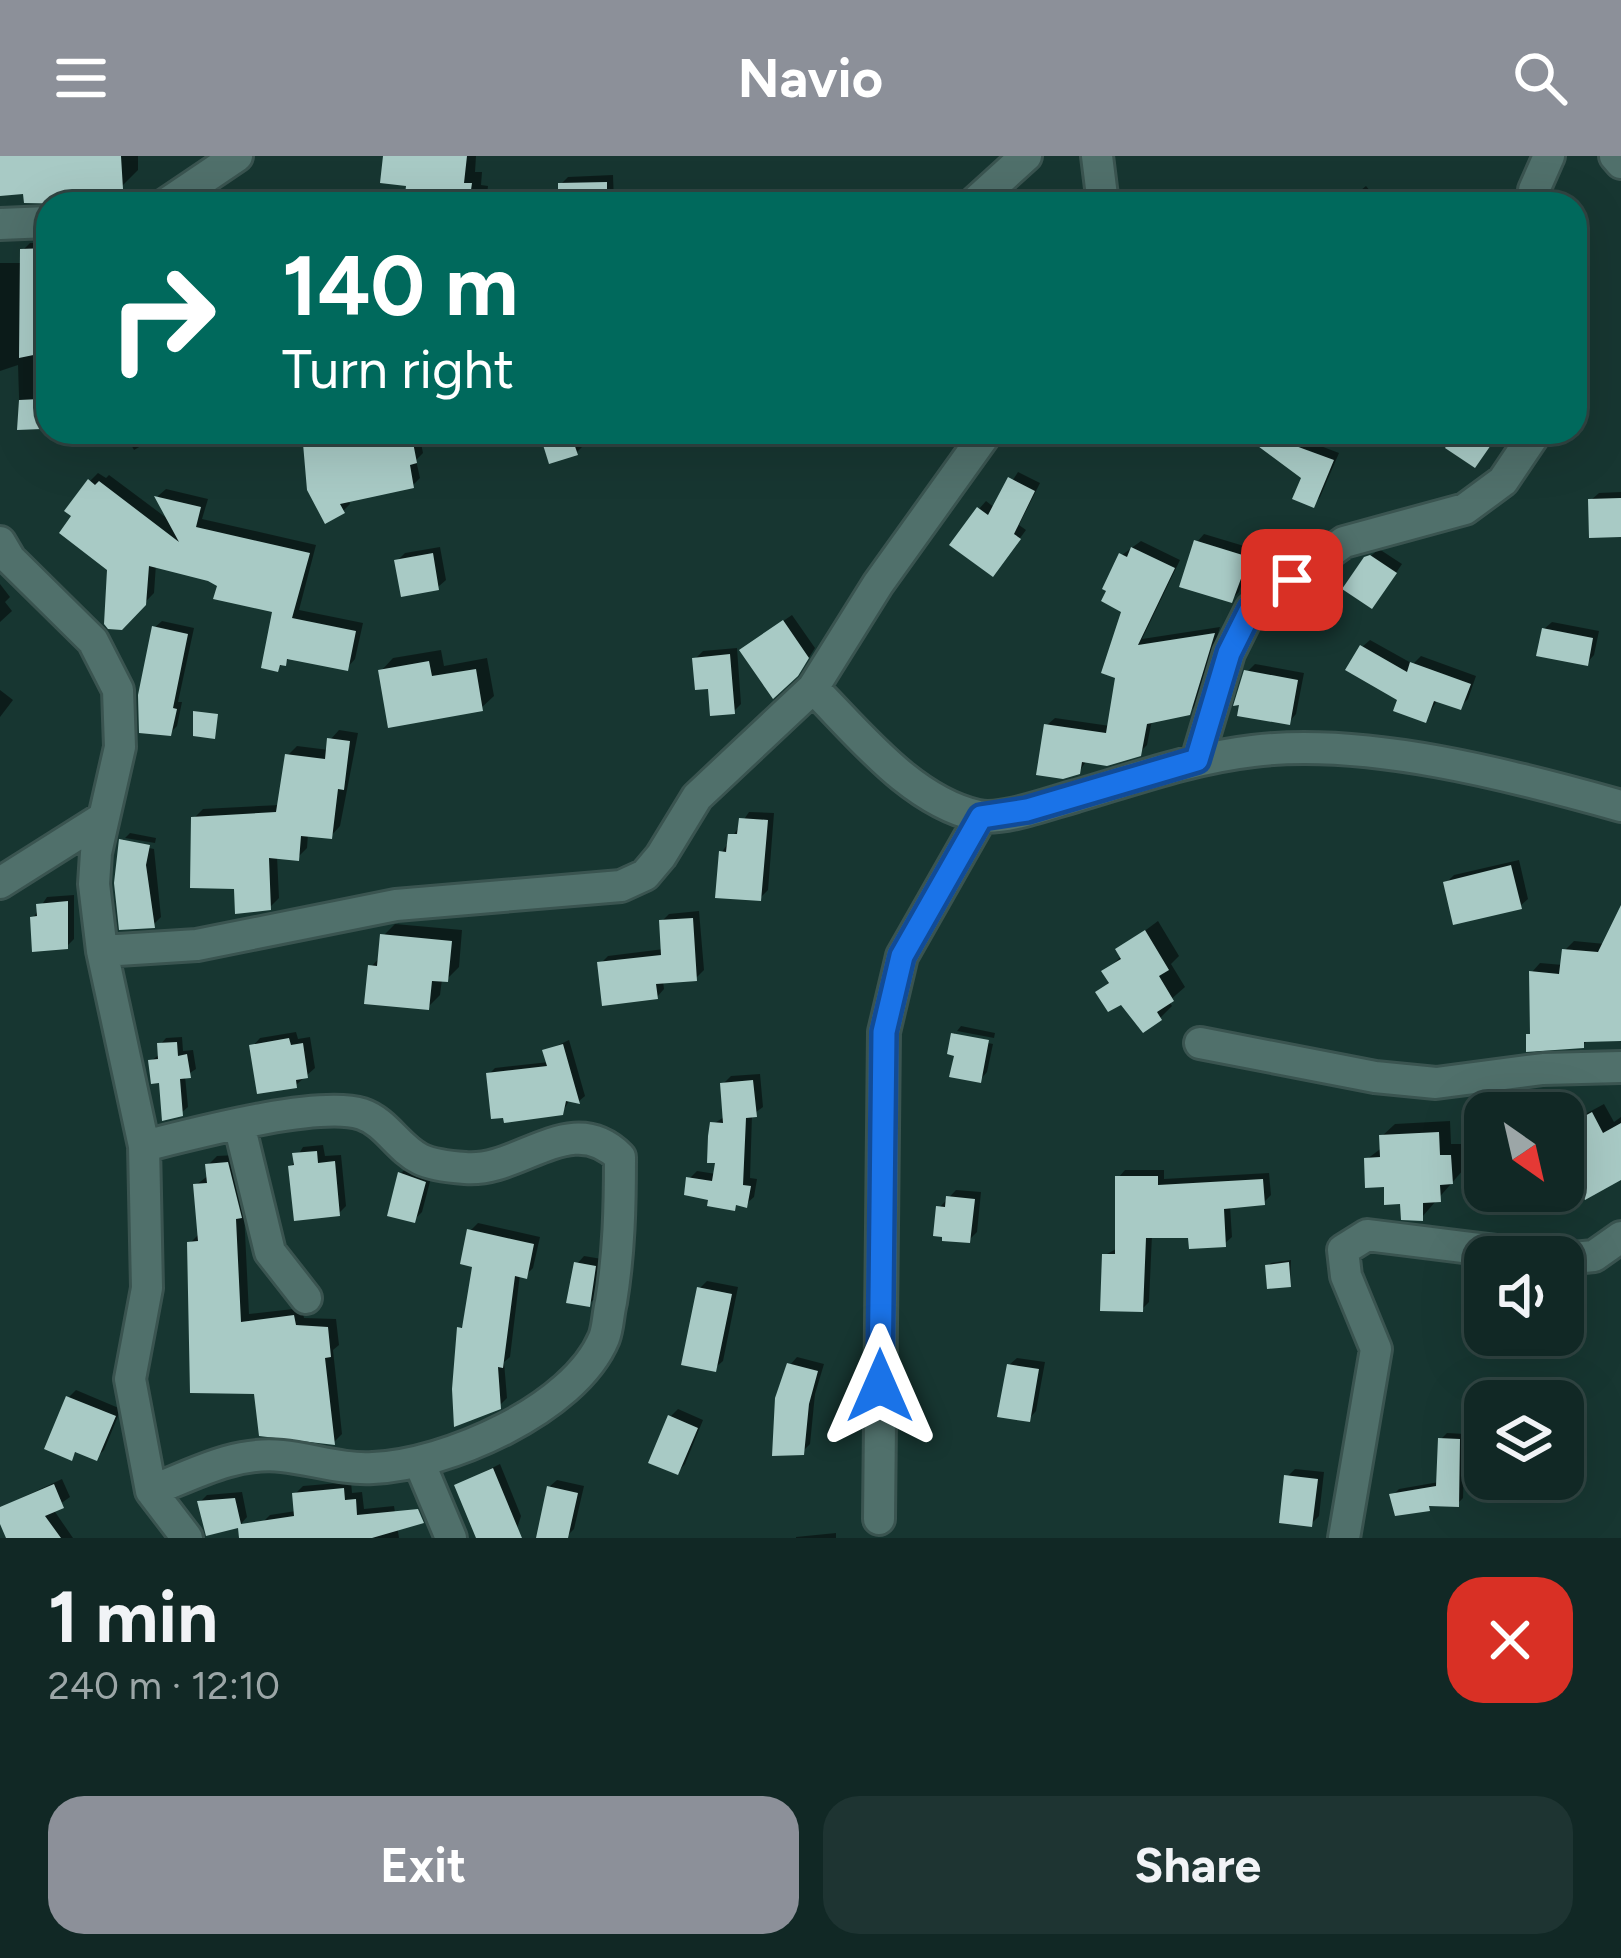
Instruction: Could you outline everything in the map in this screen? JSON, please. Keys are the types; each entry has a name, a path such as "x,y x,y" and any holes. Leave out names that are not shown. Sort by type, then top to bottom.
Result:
{"street":[{"path":"184,192 237,156"},
{"path":"987,192 1026,156"},
{"path":"1097,156 1102,192"},
{"path":"1533,192 1549,156"},
{"path":"0,224 36,222"},
{"path":"102,951 196,945 396,905 621,886 645,875 662,856 697,797 814,688 878,584 978,444"},
{"path":"1197,760 1229,653 1251,609 1344,542 1465,508 1503,481 1528,444"},
{"path":"0,542 10,559 93,641 118,690 120,747 94,884 102,951 143,1146 147,1288 130,1379 152,1491 187,1538"},
{"path":"814,688 895,769 940,800 981,817 1027,810 1197,760 1255,750 1340,747 1421,759 1621,806"},
{"path":"879,1519 884,1032 902,956 981,817"},
{"path":"0,883 104,818"},
{"path":"1200,1042 1375,1077 1436,1083 1543,1069 1621,1067"},
{"path":"143,1146 239,1124 342,1108 368,1115 419,1159 472,1169 584,1136 605,1142 620,1156 620,1244 604,1338 550,1401 496,1435 420,1463 369,1468 278,1455 233,1458 152,1491"},
{"path":"239,1124 270,1252 306,1298"},
{"path":"1345,1538 1376,1349 1346,1276 1343,1250 1367,1235 1464,1247"},
{"path":"1584,1257 1594,1256 1621,1237"},
{"path":"420,1463 451,1538"}],"building":[{"path":"0,156 121,156 123,189 36,192 36,203 24,203 23,194 0,196"},
{"path":"383,156 467,156 464,183 472,183 471,192 405,192 406,186 380,183"},
{"path":"607,182 607,192 558,192 558,183"},
{"path":"36,248 36,354 19,358 20,249"},
{"path":"36,399 36,429 17,430 19,400"},
{"path":"303,444 413,444 417,463 410,465 414,488 340,504 345,513 325,524 307,490"},
{"path":"543,444 574,444 578,455 549,464"},
{"path":"1255,444 1294,444 1334,460 1314,508 1292,499 1301,478"},
{"path":"1448,444 1492,444 1475,468 1445,448"},
{"path":"1008,477 1035,491 1014,534 1021,539 993,577 949,545 977,507 988,515"},
{"path":"88,479 95,485 99,481 179,542 154,496 201,507 196,527 310,553 292,618 356,631 348,671 287,659 278,672 261,668 272,612 213,599 217,586 208,581 149,566 146,605 122,630 108,629 104,624 107,570 59,533 71,516 64,511"},
{"path":"1621,498 1621,537 1589,538 1588,499"},
{"path":"1194,540 1249,557 1232,603 1179,587"},
{"path":"1131,547 1175,568 1138,645 1215,633 1190,715 1147,724 1141,756 1107,766 1082,762 1080,774 1063,779 1036,775 1044,724 1106,733 1115,678 1101,673 1121,612 1101,601 1106,591 1102,589 1119,553 1127,557"},
{"path":"433,553 439,590 401,597 394,560"},
{"path":"1370,555 1397,573 1372,609 1342,589"},
{"path":"783,620 809,658 798,676 773,699 739,650"},
{"path":"152,626 188,634 171,736 139,733 138,695"},
{"path":"1542,628 1593,638 1588,666 1536,656"},
{"path":"1360,645 1407,672 1410,662 1471,684 1461,710 1434,701 1426,723 1393,711 1397,700 1345,670"},
{"path":"730,654 735,714 710,716 708,689 695,690 692,658"},
{"path":"429,661 432,676 476,669 483,711 388,728 378,670"},
{"path":"1244,670 1298,680 1290,725 1237,716 1239,705 1233,706"},
{"path":"193,711 218,714 215,739 193,736"},
{"path":"327,738 350,741 332,839 301,836 299,861 269,858 271,910 235,914 234,889 190,888 191,817 276,812 285,754 325,759"},
{"path":"739,818 768,820 761,901 715,898 719,851 726,852 728,834 737,834"},
{"path":"119,839 150,845 146,865 155,928 119,930 114,883"},
{"path":"1511,865 1522,909 1453,925 1443,882"},
{"path":"68,901 68,949 32,952 30,917 37,916 36,904"},
{"path":"1621,905 1621,1041 1526,1052 1529,971 1559,974 1562,949 1598,952"},
{"path":"693,918 697,981 656,984 658,999 602,1006 597,962 661,955 659,920"},
{"path":"1145,930 1169,970 1159,976 1174,1001 1157,1012 1162,1020 1143,1033 1121,1005 1108,1012 1095,992 1109,983 1101,971 1121,959 1115,949"},
{"path":"380,934 452,941 448,982 432,981 429,1010 364,1004 368,965 377,966"},
{"path":"951,1033 989,1040 981,1083 949,1077 954,1056 947,1054"},
{"path":"289,1038 291,1045 303,1043 308,1078 296,1080 297,1088 257,1094 249,1045"},
{"path":"177,1042 178,1056 187,1054 191,1078 180,1079 183,1116 162,1121 159,1083 151,1084 148,1060 158,1059 157,1043"},
{"path":"563,1044 580,1104 566,1101 563,1115 504,1123 503,1118 491,1119 486,1073 547,1066 542,1050"},
{"path":"753,1080 757,1117 746,1118 743,1185 751,1186 747,1208 707,1206 708,1200 684,1195 686,1177 712,1181 715,1163 707,1163 708,1136 710,1122 723,1123 720,1083"},
{"path":"1592,1112 1603,1133 1621,1123 1621,1180 1585,1200 1584,1198 1584,1116"},
{"path":"1439,1132 1440,1155 1451,1155 1453,1184 1440,1185 1441,1202 1423,1203 1423,1221 1401,1220 1400,1204 1384,1205 1384,1187 1365,1188 1364,1158 1380,1157 1379,1135"},
{"path":"317,1151 318,1163 335,1161 340,1216 294,1221 288,1166 294,1165 292,1153"},
{"path":"228,1162 242,1218 236,1219 241,1322 294,1315 296,1325 328,1327 331,1357 325,1358 335,1445 259,1436 254,1394 190,1393 187,1242 198,1241 193,1184 207,1183 205,1164"},
{"path":"398,1172 426,1182 415,1223 387,1216"},
{"path":"1115,1176 1158,1176 1158,1185 1263,1179 1265,1205 1224,1209 1226,1247 1189,1249 1188,1238 1146,1238 1143,1312 1100,1311 1102,1254 1115,1254"},
{"path":"946,1196 975,1199 970,1243 933,1236 936,1206 945,1207"},
{"path":"467,1229 534,1244 527,1279 515,1276 503,1368 498,1367 501,1409 454,1427 457,1327 462,1328 472,1267 460,1264"},
{"path":"574,1262 596,1266 590,1307 566,1303"},
{"path":"1289,1262 1291,1287 1267,1289 1265,1265"},
{"path":"697,1287 732,1294 716,1372 681,1365"},
{"path":"787,1363 818,1371 804,1455 772,1456 775,1398"},
{"path":"1007,1364 1039,1369 1030,1422 997,1417"},
{"path":"66,1396 116,1416 97,1461 75,1452 72,1461 44,1449"},
{"path":"668,1415 698,1428 678,1475 648,1463"},
{"path":"1438,1438 1460,1439 1459,1507 1429,1506 1430,1511 1395,1516 1389,1494 1436,1486"},
{"path":"493,1468 522,1538 476,1538 454,1485"},
{"path":"1284,1475 1318,1479 1312,1527 1279,1523"},
{"path":"54,1484 64,1508 45,1516 61,1538 6,1538 0,1507"},
{"path":"547,1486 578,1493 568,1538 536,1538"},
{"path":"344,1488 345,1500 356,1499 357,1515 418,1509 424,1523 372,1538 239,1538 238,1528 206,1536 197,1501 235,1498 241,1524 294,1516 292,1493"}],"route":[{"path":"880,1386 884,1032 902,956 981,817 1027,810 1197,760 1229,653 1251,609 1292,580"}]}
